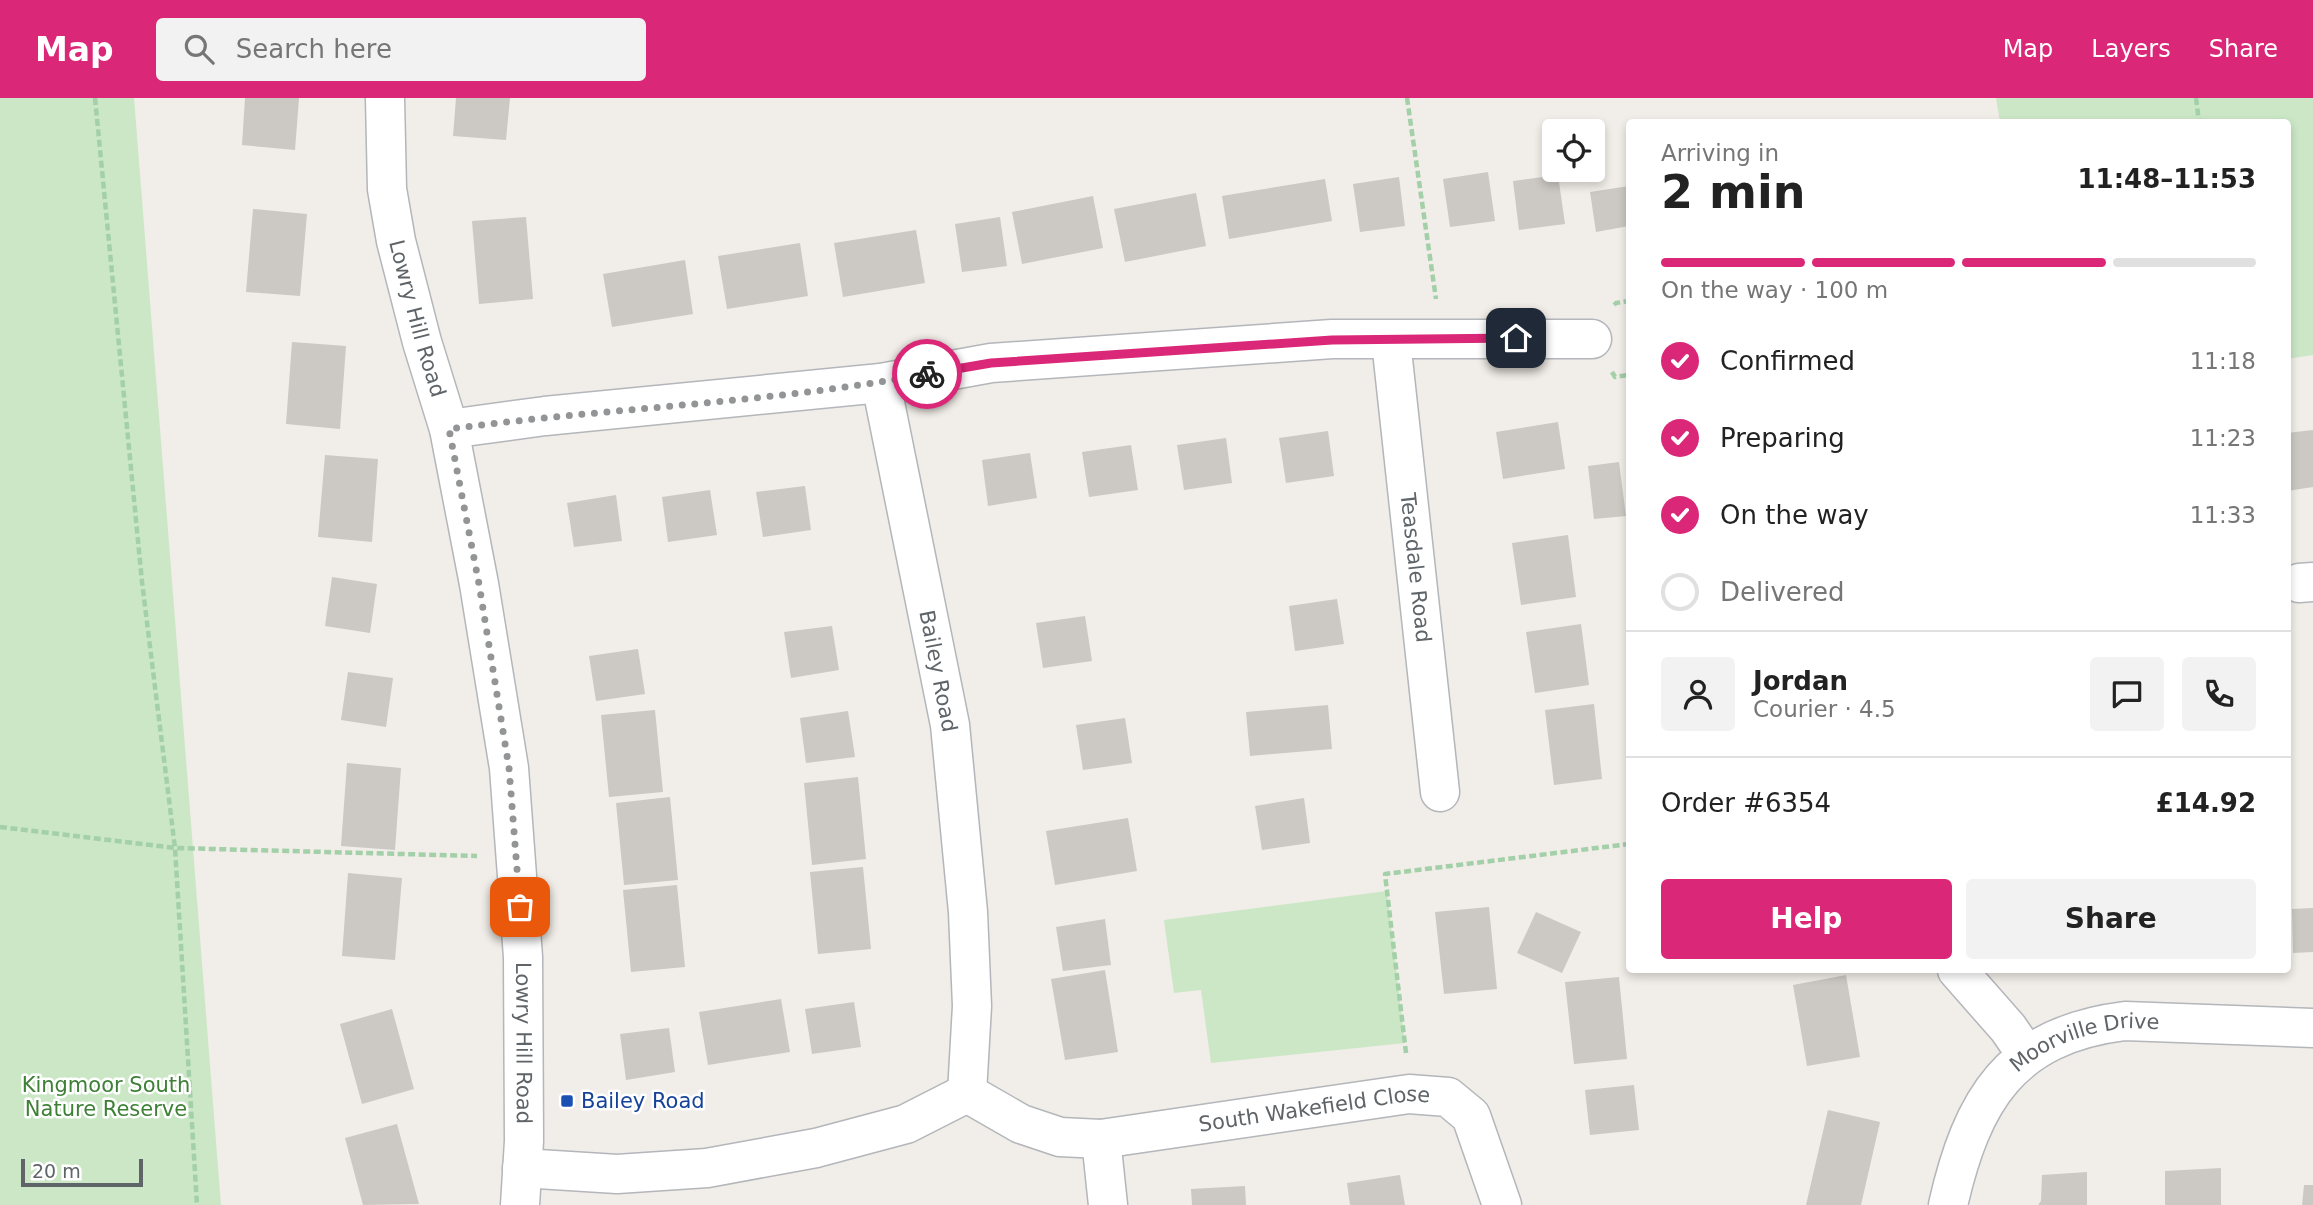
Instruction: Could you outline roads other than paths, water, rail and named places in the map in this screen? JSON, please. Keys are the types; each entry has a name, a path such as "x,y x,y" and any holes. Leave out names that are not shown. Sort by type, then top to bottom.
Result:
{"street":[{"name":"Lowry Hill Road","path":"385,98 387,189 396,241 422,342 449,429 479,584 509,768 523,957 520,1205"},
{"path":"449,429 545,416 881,383 991,363 1332,340 1592,339"},
{"name":"Teasdale Road","path":"1391,341 1440,792"},
{"name":"Bailey Road","path":"881,383 950,725 968,912 972,1006 967,1093"},
{"path":"1960,973 2008,1027 2026,1054"},
{"name":"Moorville Drive","path":"1948,1205 1958,1161 1973,1124 1995,1086 2026,1054 2063,1035 2095,1025 2125,1021 2313,1027"},
{"path":"522,1168 617,1174 707,1168 816,1148 906,1124 967,1093"},
{"name":"South Wakefield Close","path":"967,1093 1021,1124 1060,1137 1101,1139 1409,1094 1448,1097 1471,1116 1502,1205"},
{"path":"1101,1139 1108,1205"}],"place":[{"name":"Bailey Road","path":"567,1101"}],"park label":[{"name":"Kingmoor South Nature Reserve","path":"106,1097"}]}
